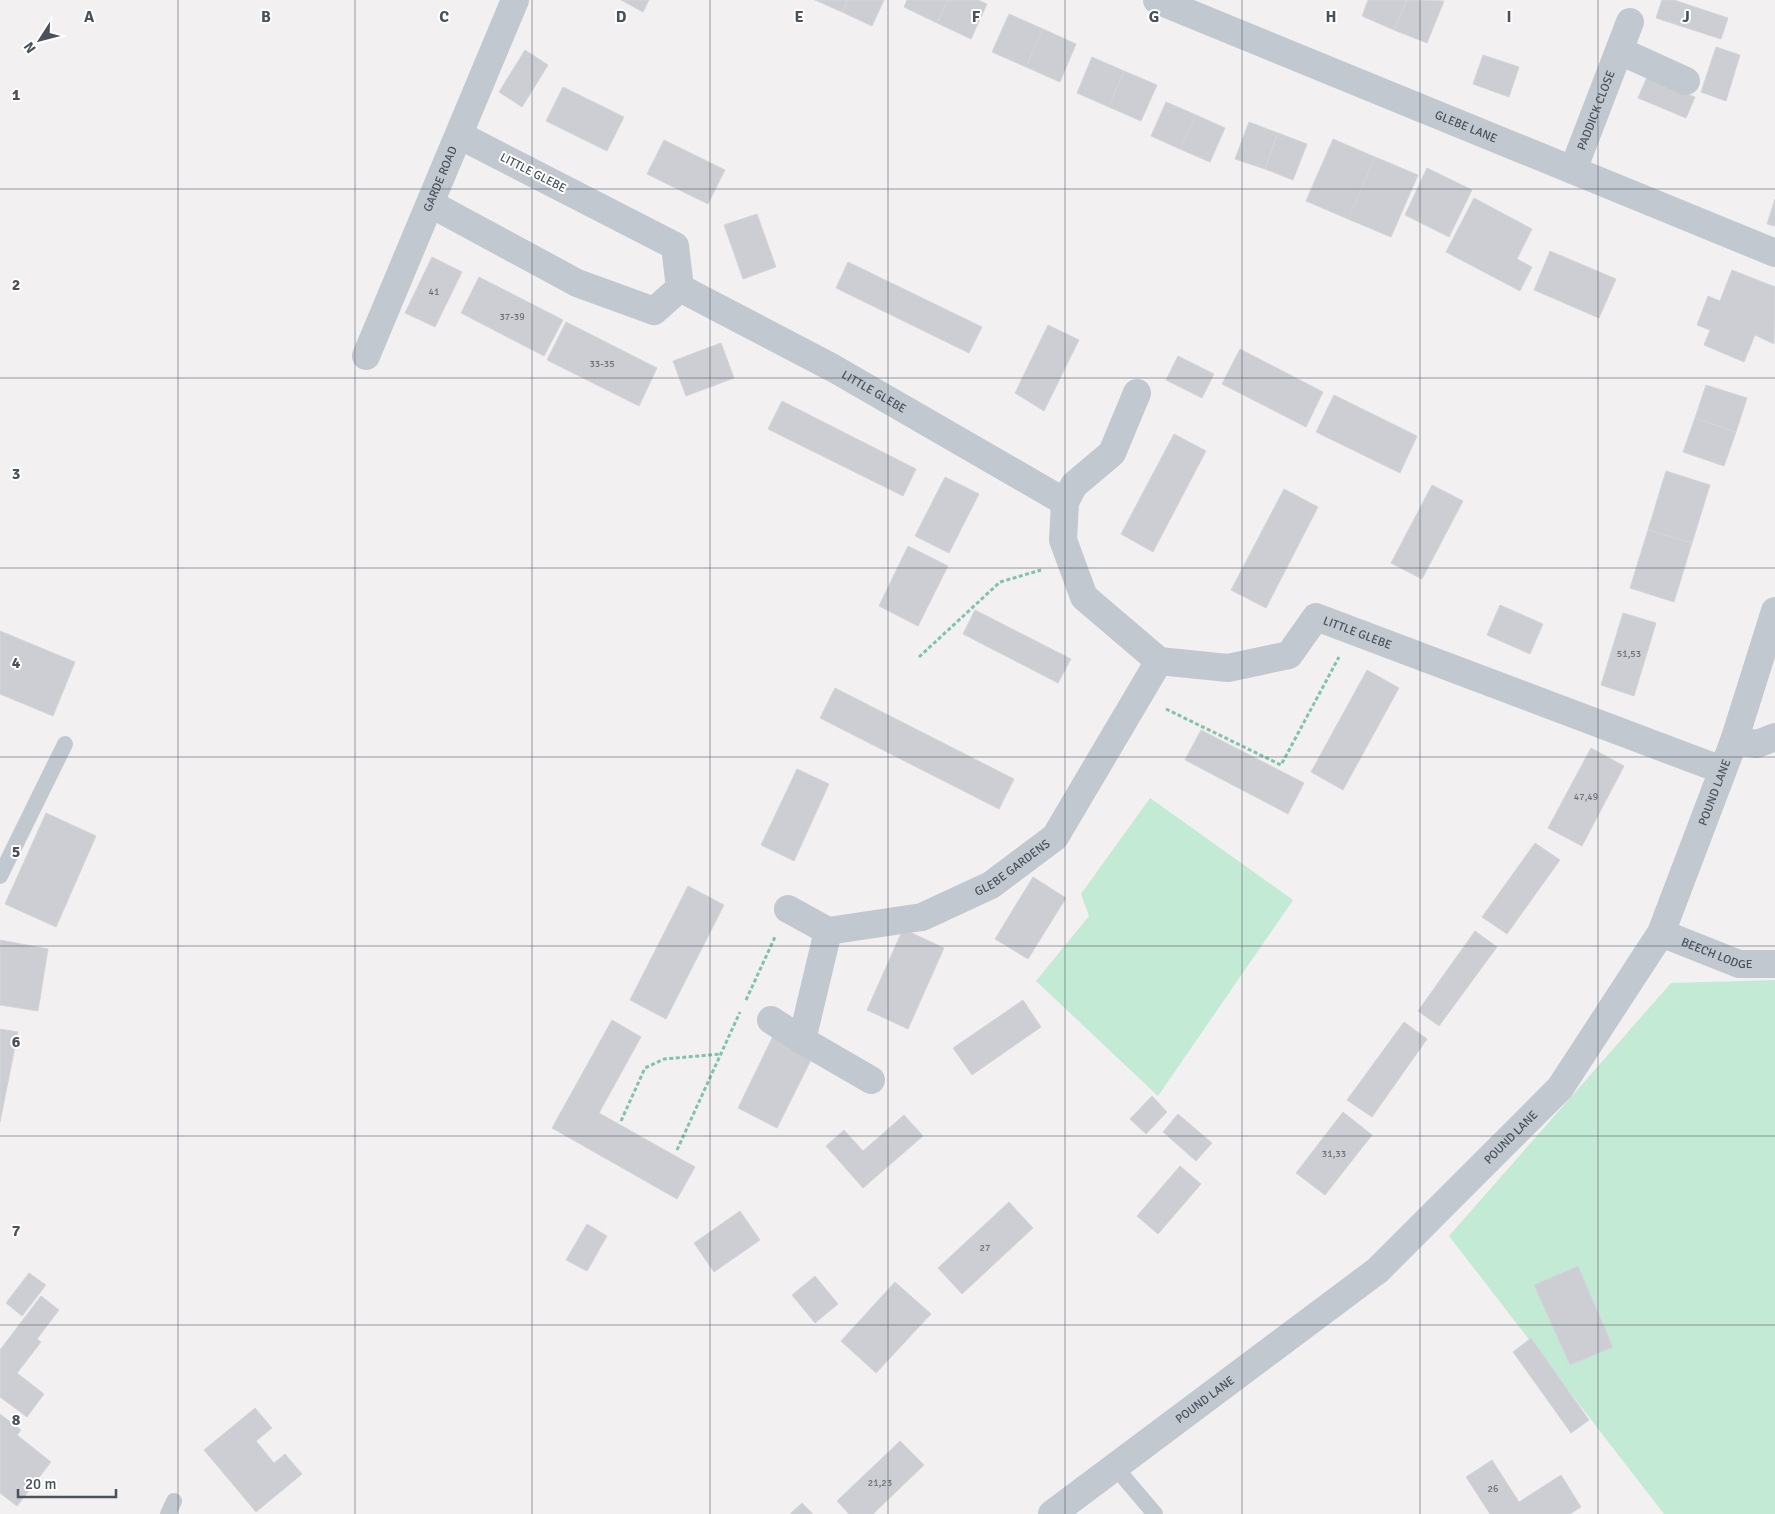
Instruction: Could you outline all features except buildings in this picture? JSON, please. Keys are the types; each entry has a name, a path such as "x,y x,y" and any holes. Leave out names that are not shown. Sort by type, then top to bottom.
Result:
{"street":[{"name":"GARDE ROAD","path":"366,356 515,0"},
{"name":"GLEBE LANE","path":"1157,0 1775,253"},
{"name":"PADDICK CLOSE","path":"1573,170 1630,22"},
{"path":"1620,51 1686,81"},
{"name":"LITTLE GLEBE","path":"459,135 675,246 680,288 832,368 1065,502"},
{"path":"431,204 577,283 654,311 680,288"},
{"path":"1137,393 1112,453 1074,485 1065,502 1063,540 1084,598 1159,661"},
{"name":"POUND LANE","path":"1052,1514 1378,1270 1560,1088 1661,933 1734,741 1775,611"},
{"name":"LITTLE GLEBE","path":"1159,661 1228,668 1289,654 1316,617 1722,770"},
{"name":"GLEBE GARDENS","path":"828,931 922,917 991,885 1055,837 1159,661"},
{"path":"1734,741 1757,744 1775,737"},
{"path":"788,909 828,931 802,1040"},
{"name":"BEECH LODGE","path":"1661,933 1739,964 1775,964"},
{"path":"771,1020 871,1080"}],"lane":[{"path":"0,876 65,744"},
{"path":"1115,1467 1155,1514"}],"path":[{"path":"920,657 1000,582 1071,561"},
{"path":"1139,696 1281,765 1352,632"},
{"path":"677,1150 788,909"},
{"path":"621,1121 645,1068 664,1059 721,1054"}],"green space":[{"path":"1150,798 1293,900 1158,1096 1036,981 1089,916 1081,894"},
{"path":"1775,980 1775,1514 1664,1514 1449,1236 1671,983"}]}
